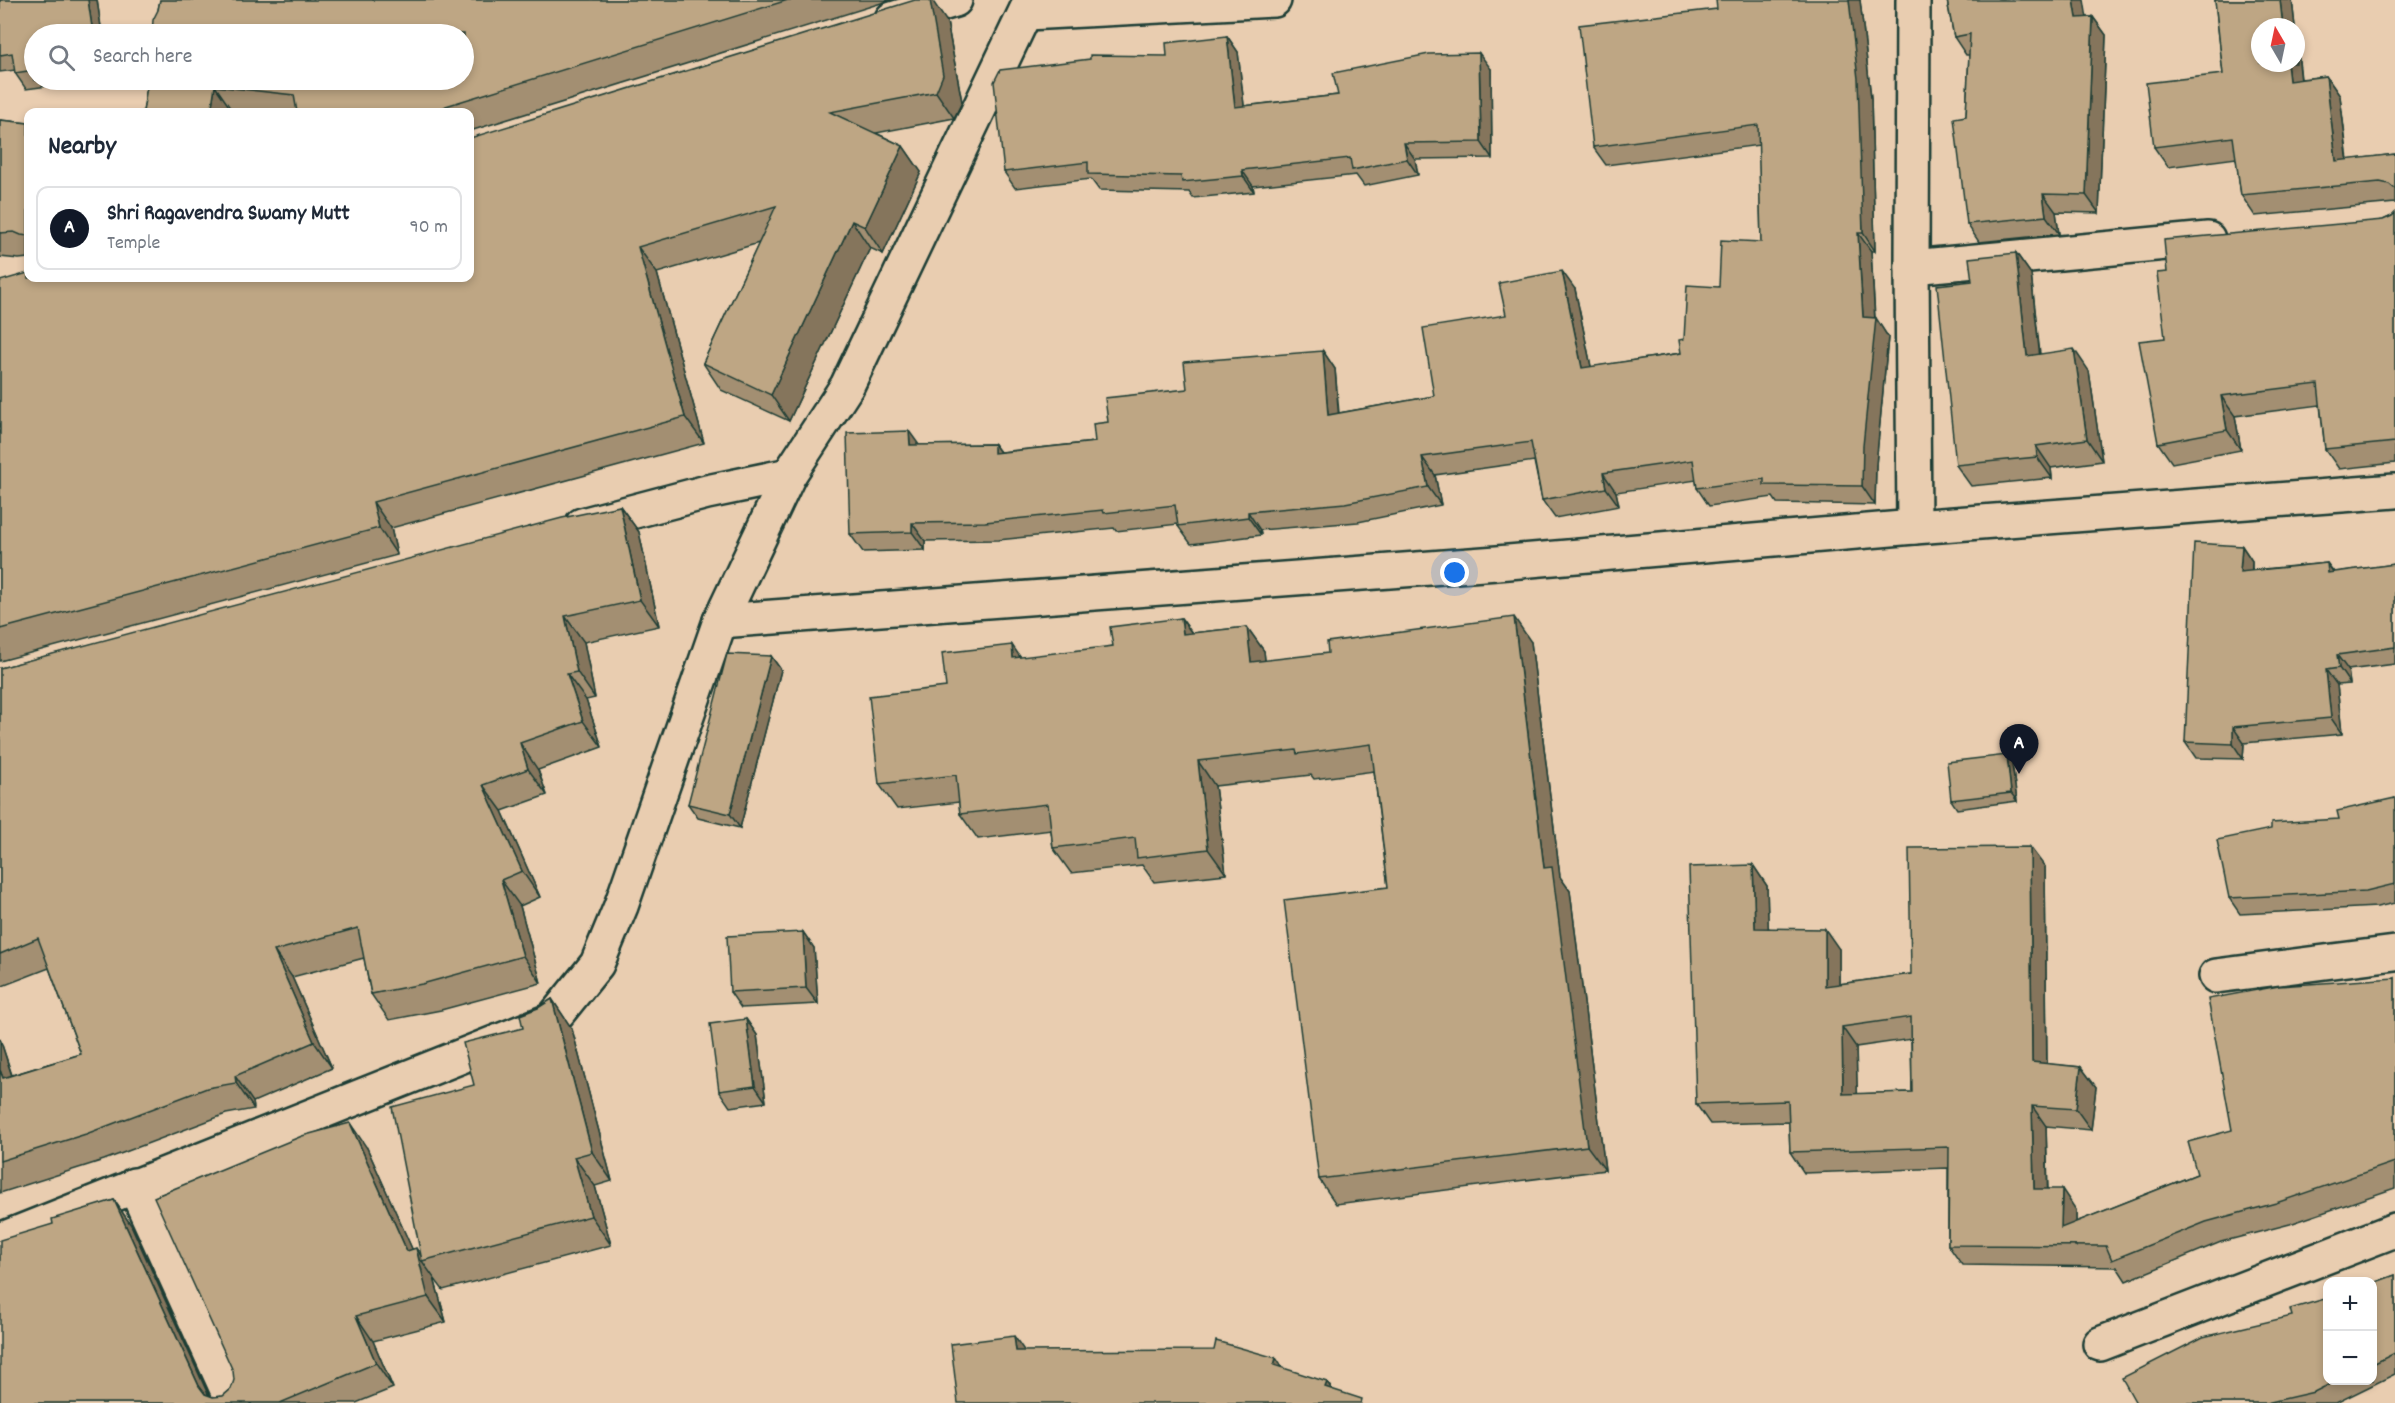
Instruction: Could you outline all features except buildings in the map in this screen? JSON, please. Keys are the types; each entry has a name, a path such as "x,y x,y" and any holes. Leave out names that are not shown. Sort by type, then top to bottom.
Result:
{"street":[{"path":"865,28 955,0"},
{"path":"0,1239 552,1020 597,964 621,906 720,621 789,475 847,386 1029,6 1274,0"},
{"path":"1913,0 1914,527"},
{"path":"1912,267 2242,236"},
{"path":"552,533 707,492 789,475"},
{"path":"720,621 1509,562 1914,527 2395,491"},
{"path":"2216,976 2395,953"},
{"path":"134,1185 233,1403"},
{"path":"2100,1344 2395,1230"}],"place":[{"name":"Shri Ragavendra Swamy Mutt","path":"2019,774"}]}
